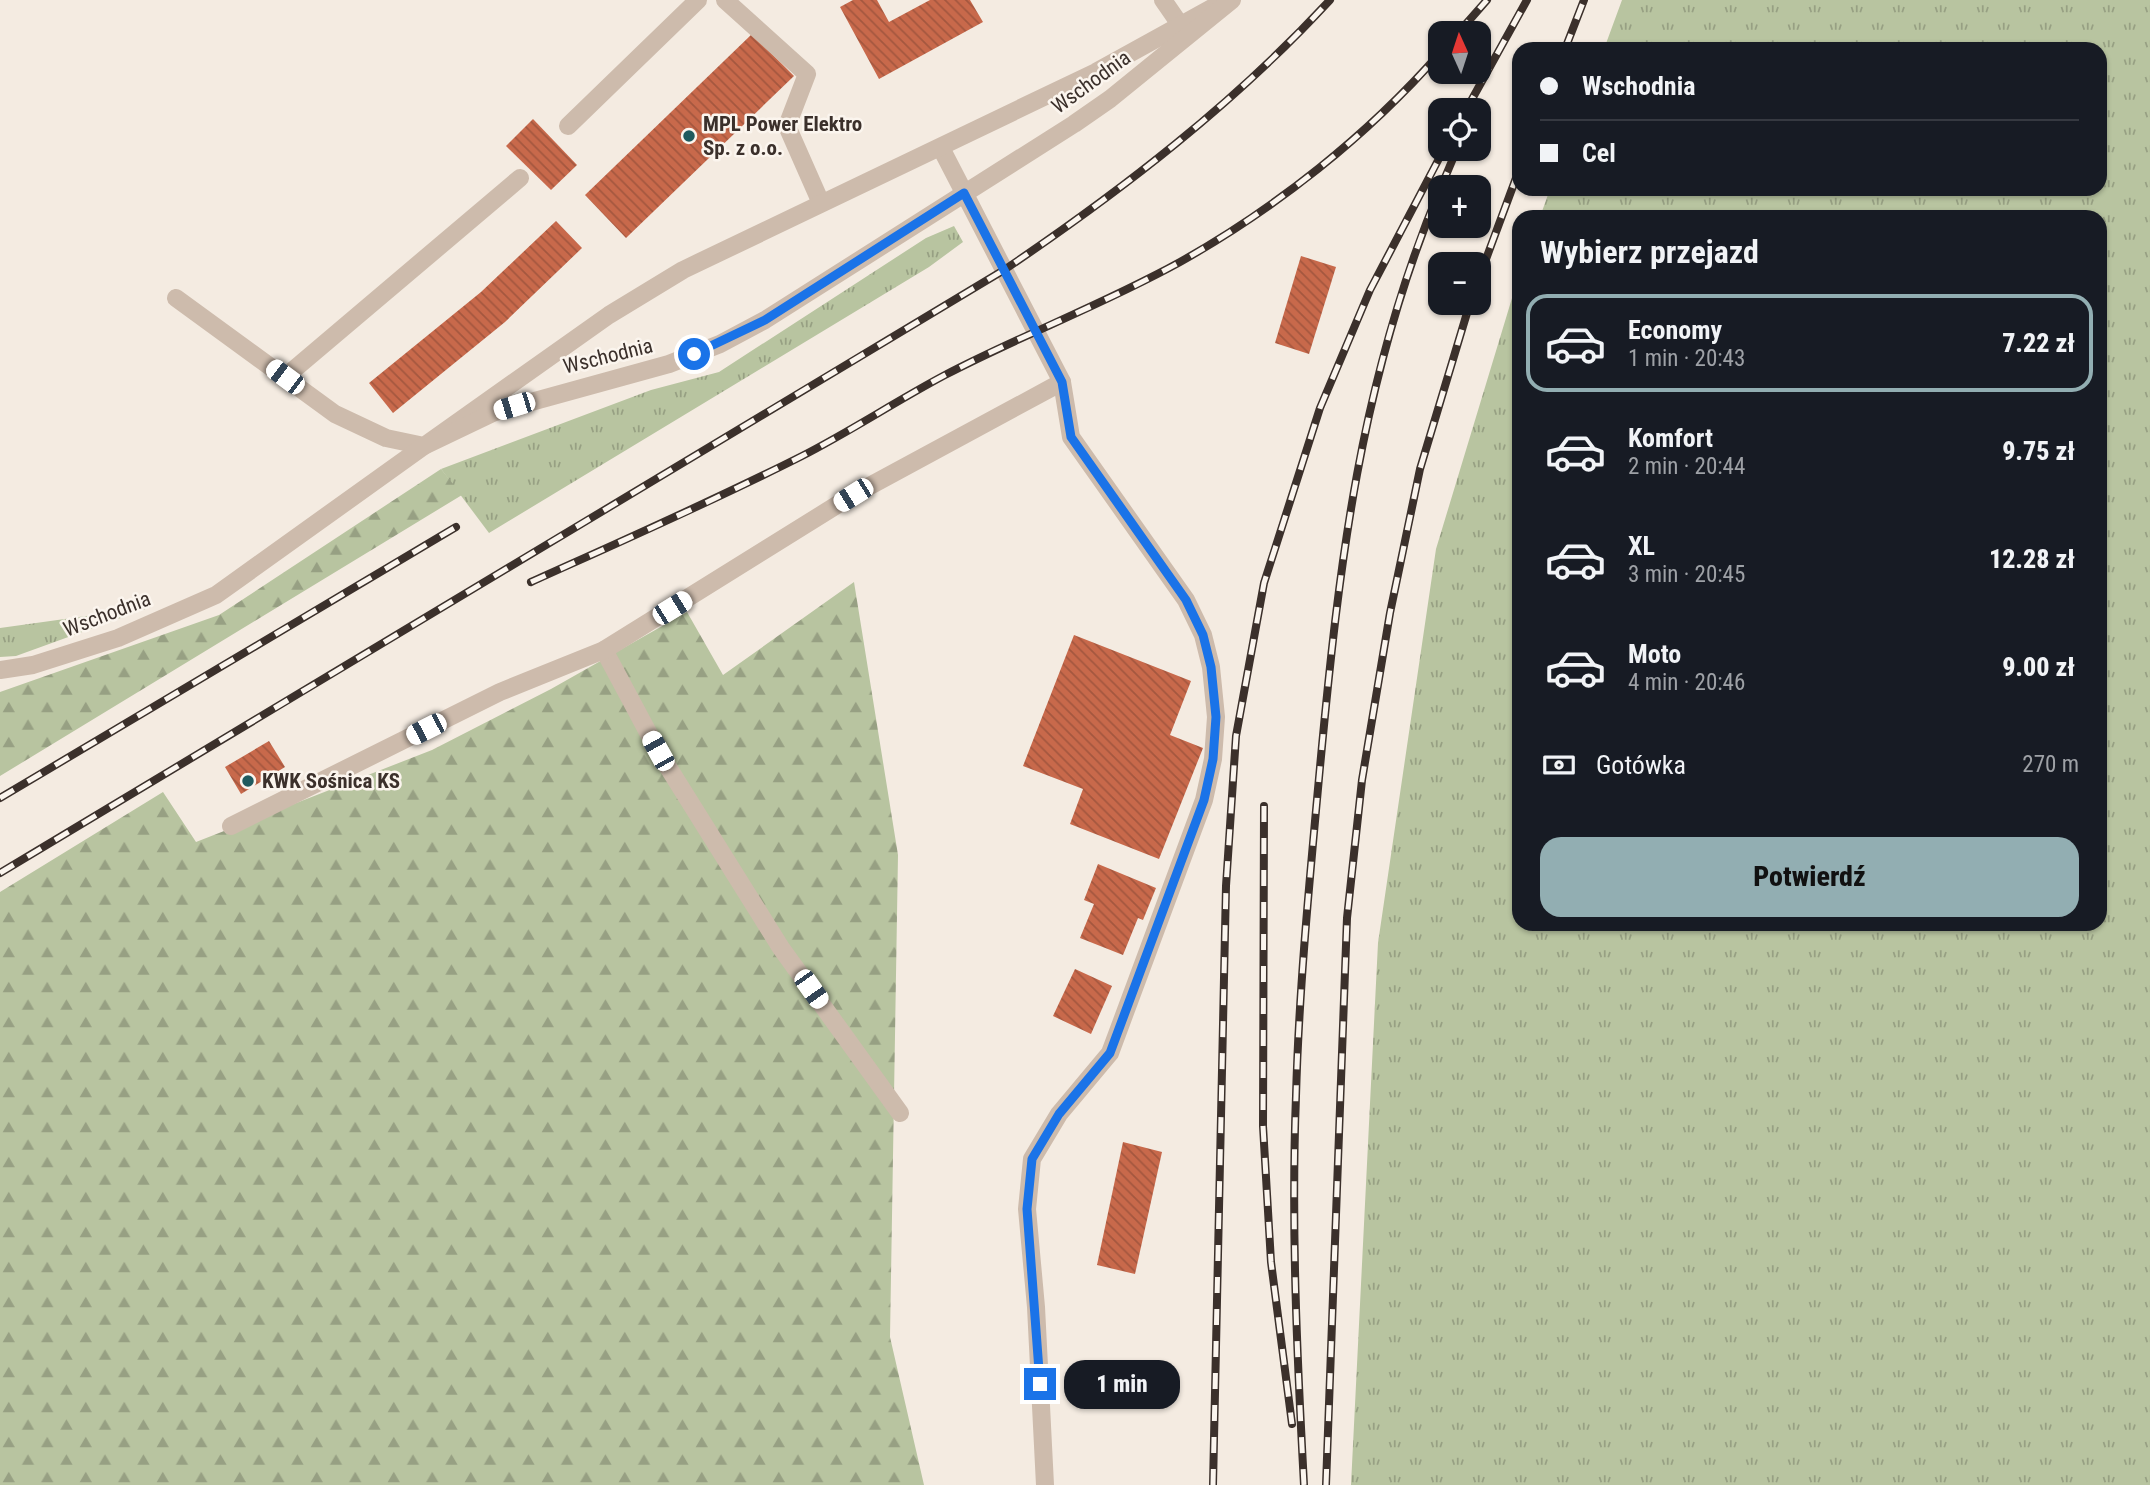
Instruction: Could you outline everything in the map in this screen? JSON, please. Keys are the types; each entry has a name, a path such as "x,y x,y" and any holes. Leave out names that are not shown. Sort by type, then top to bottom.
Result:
{"street":[{"path":"568,126 698,0"},
{"path":"725,0 807,74 787,126 821,203"},
{"path":"1163,0 1181,26"},
{"path":"176,298 335,414 386,438 424,446 619,308 683,270 941,148 1181,26 1224,0"},
{"name":"Wschodnia","path":"0,670 33,665 118,638 216,595 424,446 495,412 669,364 720,344 765,320 1111,99 1232,0"},
{"path":"941,148 1062,382 1071,437 1186,600 1203,635 1211,667 1216,717 1213,759 1204,800 1110,1053 1059,1114 1032,1159 1027,1209 1045,1485"},
{"path":"285,377 520,178"},
{"path":"231,827 500,692 604,650 853,495 1062,382"},
{"path":"604,650 658,751 781,948 900,1113"}],"green space":[{"path":"1622,0 2150,0 2150,1485 1351,1485 1378,943 1436,549 1512,298 1512,931 2107,931 2107,210 1542,210 1548,196 2107,196 2107,42 1607,42"},
{"path":"954,226 963,242 929,267 489,533 441,469 651,390 719,372 926,238"},
{"path":"441,469 462,495 0,776 0,692 219,615"},
{"path":"854,582 898,855 890,1337 924,1485 0,1485 0,892 163,792 196,842 432,750 551,689 687,612 723,675"},
{"path":"151,607 16,656 0,657 0,628"}],"building":[{"path":"853,0 877,0 889,22 930,0 970,0 983,22 879,79 840,7"},
{"name":"MPL Power Elektro Sp. z o.o.","path":"752,34 794,76 626,238 585,195"},
{"path":"533,119 577,165 551,190 506,146"},
{"path":"556,221 582,248 505,322 393,413 369,383 481,292"},
{"path":"1301,256 1336,267 1309,354 1275,343"},
{"path":"1074,635 1191,681 1170,735 1203,748 1159,859 1070,824 1083,789 1023,766"},
{"name":"KWK Sośnica KS","path":"269,741 285,767 241,794 225,767"},
{"path":"1098,864 1156,888 1143,920 1138,918 1123,955 1080,938 1094,904 1084,900"},
{"path":"1075,969 1112,986 1091,1034 1053,1016"},
{"path":"1123,1142 1162,1152 1135,1274 1097,1265"}],"railway":[{"path":"0,873 1004,270 1091,209 1175,144 1255,75 1330,0"},
{"path":"1469,21 1487,0"},
{"path":"1473,98 1527,0"},
{"path":"1568,42 1584,0"},
{"path":"531,582 769,473 945,375 1180,262 1251,218 1319,168 1382,113 1428,66"},
{"path":"1213,1485 1226,886 1236,736 1264,583 1320,408 1370,290 1438,161"},
{"path":"1446,175 1452,161"},
{"path":"1489,252 1512,189"},
{"path":"1304,1485 1294,1242 1296,1096 1305,932 1327,692 1345,546 1372,403 1390,331 1428,221"},
{"path":"1326,1485 1347,918 1362,780 1390,613 1420,469 1466,315"},
{"path":"0,798 456,527"},
{"path":"1264,806 1263,1126 1271,1262 1292,1424"}],"place":[{"name":"MPL Power Elektro Sp. z o.o.","path":"689,136"},
{"name":"KWK Sośnica KS","path":"248,781"}],"route":[{"path":"694,354 720,344 765,320 964,193 1062,382 1071,437 1186,600 1203,635 1211,667 1216,717 1213,759 1204,800 1110,1053 1059,1114 1032,1159 1027,1209 1040,1384"}]}
